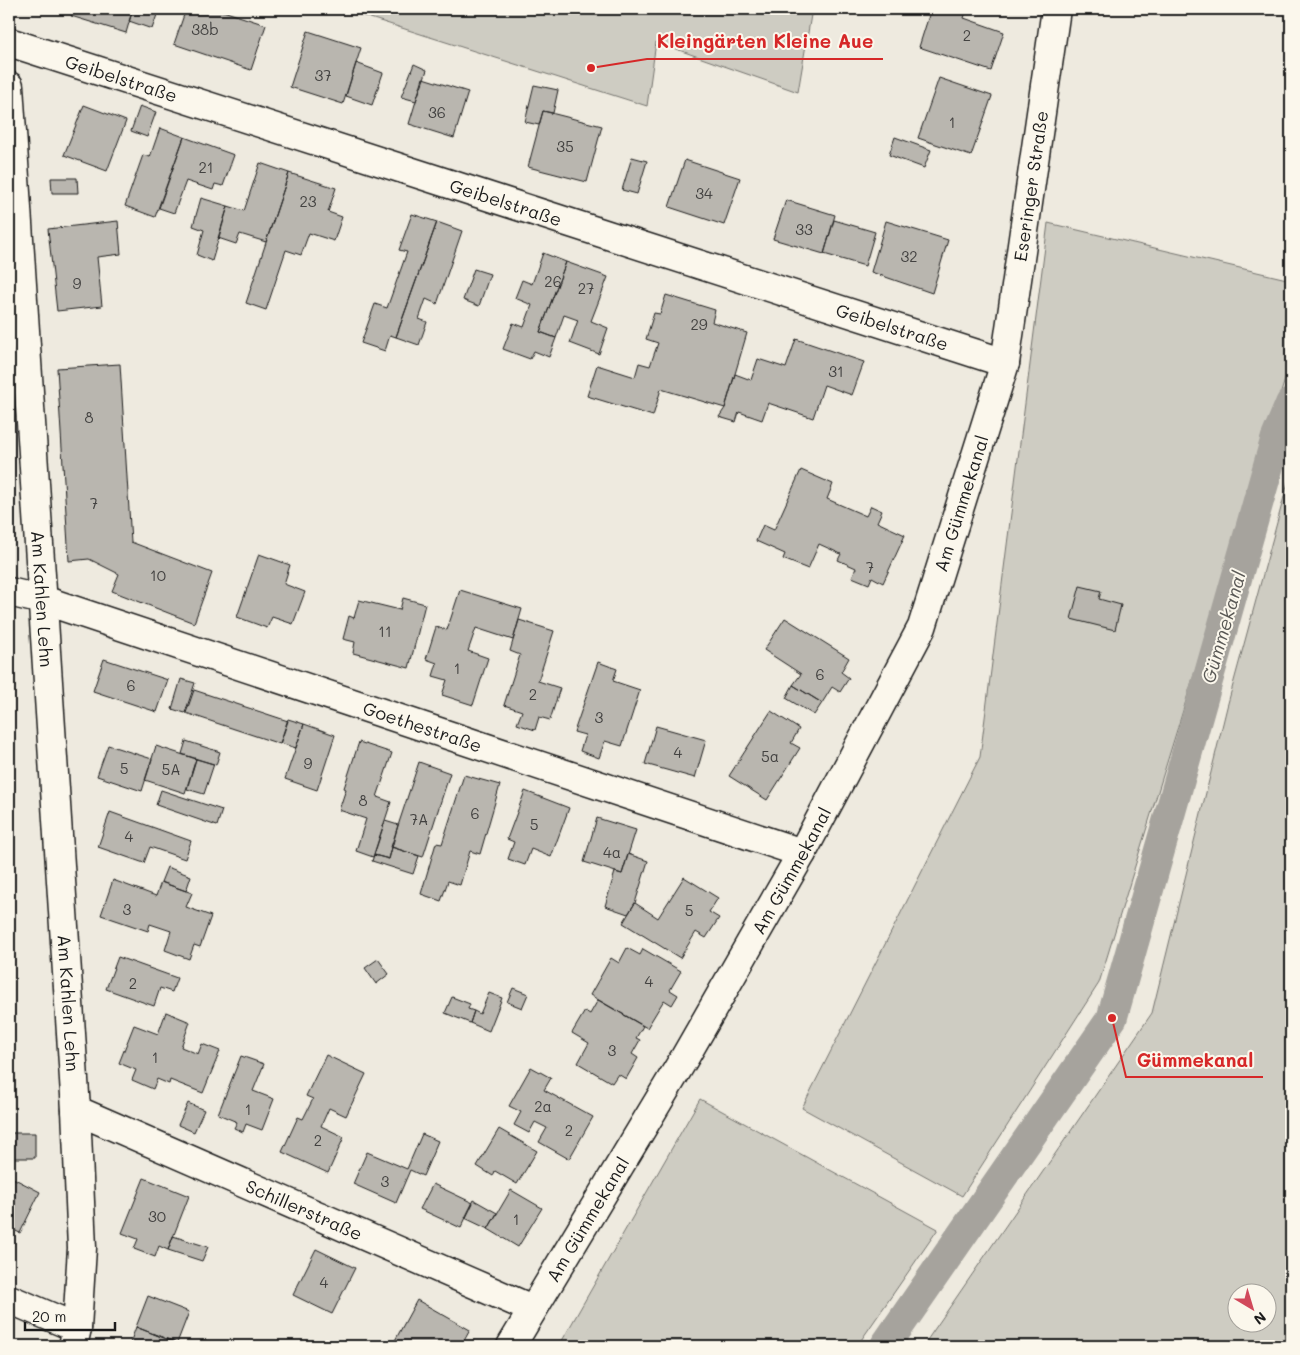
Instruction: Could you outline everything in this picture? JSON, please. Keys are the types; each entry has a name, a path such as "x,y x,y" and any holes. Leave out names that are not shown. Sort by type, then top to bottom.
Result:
{"street":[{"name":"Eseringer Straße","path":"1005,363 1056,9"},
{"name":"Geibelstraße","path":"9,42 1005,363"},
{"name":"Am Kahlen Lehn","path":"9,86 76,1110 82,1248 75,1337"},
{"name":"Am Gümmekanal","path":"511,1346 685,1057 802,853 922,627 1005,363"},
{"name":"Goethestraße","path":"9,592 43,600 802,853"},
{"name":"Schillerstraße","path":"76,1110 532,1309"},
{"path":"9,1299 75,1337"}],"shaded area":[{"path":"342,9 812,9 798,92 656,42 647,106"},
{"path":"1048,223 1291,280 1291,360 1099,983 962,1196 802,1108 980,757"},
{"path":"1291,471 1291,1346 923,1346 1152,1013 1227,707"},
{"path":"700,1099 938,1229 857,1346 559,1346"}],"building":[{"path":"73,9 133,9 126,33 71,16"},
{"path":"133,9 159,9 152,29 129,21"},
{"path":"186,9 217,9 266,25 251,70 174,44"},
{"path":"931,9 967,9 964,18 1004,32 991,71 919,47"},
{"path":"308,31 361,48 343,104 290,87"},
{"path":"356,63 383,73 372,105 346,96"},
{"path":"414,64 427,70 416,101 401,97"},
{"path":"423,78 468,92 454,138 409,124"},
{"path":"939,78 992,96 971,156 918,138"},
{"path":"534,85 558,90 553,113 543,111 539,125 525,122"},
{"path":"84,105 126,121 107,171 64,155"},
{"path":"140,106 156,112 147,137 131,131"},
{"path":"543,111 602,126 587,182 528,167"},
{"path":"160,128 184,137 155,217 125,206 143,155 150,157"},
{"path":"184,137 234,155 223,186 215,184 213,190 186,181 174,213 159,208"},
{"path":"895,137 931,150 924,168 889,155"},
{"path":"632,157 647,161 637,194 622,190"},
{"path":"685,160 740,178 724,225 669,207"},
{"path":"260,163 289,173 266,242 240,234 236,244 218,238 228,206 244,211"},
{"path":"289,173 336,188 328,212 342,217 334,241 309,233 301,255 286,250 266,310 246,303"},
{"path":"51,178 77,178 78,193 52,193"},
{"path":"201,198 228,206 212,261 197,255 204,230 193,226"},
{"path":"786,200 835,215 824,254 773,239"},
{"path":"412,214 437,222 396,337 390,335 385,351 361,343 375,304 387,308 407,252 399,250"},
{"path":"834,220 875,232 865,266 824,254"},
{"path":"118,221 121,254 97,257 102,306 57,311 48,229"},
{"path":"886,221 948,240 932,293 871,272"},
{"path":"437,222 462,231 437,304 426,299 419,319 427,322 419,345 396,337"},
{"path":"543,253 566,262 540,332 556,338 549,357 534,351 530,359 503,349 513,323 524,327 532,305 515,298 522,280 532,284"},
{"path":"566,262 608,277 591,321 608,328 599,354 570,343 578,320 564,315 556,338 540,332"},
{"path":"474,269 490,274 479,306 463,300"},
{"path":"666,295 715,310 712,322 747,333 725,408 661,389 653,416 587,396 597,365 635,377 639,363 650,366 658,343 646,339 654,313 660,314"},
{"path":"796,339 864,362 852,395 824,385 813,418 768,403 762,420 739,412 736,422 719,417 725,408 735,374 751,380 758,359 786,368"},
{"path":"120,364 131,542 212,573 194,623 112,591 119,574 89,559 69,561 57,368"},
{"path":"801,470 833,484 827,499 866,516 871,506 882,511 877,522 905,535 883,583 872,577 869,584 852,577 856,568 838,560 841,554 819,544 808,569 783,559 785,554 756,541 763,525 774,530"},
{"path":"259,554 290,565 284,584 305,592 293,624 272,617 267,628 237,617"},
{"path":"1080,586 1101,591 1099,599 1121,605 1115,630 1071,619"},
{"path":"460,590 522,609 513,640 476,628 468,651 488,658 473,705 442,695 447,680 433,676 437,663 426,659 436,627 447,630"},
{"path":"403,598 425,604 409,668 353,653 355,642 343,639 349,616 354,618 359,600 400,610"},
{"path":"785,618 849,658 841,672 849,678 840,692 832,687 822,703 793,685 801,674 764,650"},
{"path":"519,620 554,631 538,681 560,688 550,720 539,717 535,730 517,724 522,711 504,705 520,655 510,651"},
{"path":"104,659 168,680 157,712 93,691"},
{"path":"598,662 617,669 613,681 640,690 622,746 605,741 599,758 580,751 585,735 574,732"},
{"path":"181,679 195,683 185,713 172,709"},
{"path":"793,685 822,703 814,715 786,698"},
{"path":"194,690 288,721 280,744 186,713"},
{"path":"771,711 799,729 791,743 800,748 767,800 729,776"},
{"path":"288,719 304,724 296,748 280,743"},
{"path":"304,724 335,735 317,790 285,779"},
{"path":"656,726 706,740 695,778 645,764"},
{"path":"186,741 220,752 216,765 182,754"},
{"path":"359,742 392,753 377,797 391,802 373,857 356,851 366,819 339,810"},
{"path":"108,745 152,759 142,791 97,776"},
{"path":"156,746 196,759 185,793 145,780"},
{"path":"196,759 214,764 204,794 187,789"},
{"path":"419,762 450,773 423,857 391,847"},
{"path":"464,775 500,785 480,854 470,851 460,885 448,881 441,901 421,894 436,843 442,844"},
{"path":"161,790 222,810 217,826 156,805"},
{"path":"525,791 569,808 551,857 531,849 525,865 508,859 514,842 507,839"},
{"path":"110,812 191,841 185,859 150,847 144,863 98,847"},
{"path":"597,818 636,830 622,874 584,862"},
{"path":"385,821 398,825 389,859 374,855"},
{"path":"9,844 12,844 10,889 9,889"},
{"path":"392,847 419,856 413,874 372,861 374,855 389,859"},
{"path":"628,854 648,861 635,903 628,914 605,906 615,872 622,874"},
{"path":"167,867 191,876 186,891 161,882"},
{"path":"684,877 718,898 709,912 719,918 706,938 696,932 680,958 623,923 635,903 658,918"},
{"path":"113,880 156,896 161,882 192,893 186,907 211,916 200,947 194,945 189,959 165,950 171,931 150,924 148,931 101,915"},
{"path":"627,948 640,955 643,949 681,971 670,990 678,995 672,1005 664,1000 647,1028 590,995 611,958 619,963"},
{"path":"118,957 177,978 172,992 160,988 154,1006 106,989"},
{"path":"378,959 389,974 376,984 365,968"},
{"path":"513,988 528,994 522,1008 507,1002"},
{"path":"489,993 502,998 489,1031 470,1023 474,1011 480,1014"},
{"path":"452,997 470,1004 468,1009 474,1011 470,1023 445,1013"},
{"path":"598,1000 643,1026 636,1038 640,1040 632,1054 638,1058 626,1079 618,1074 612,1083 578,1063 589,1043 572,1033 585,1011 590,1014"},
{"path":"166,1012 190,1022 181,1047 198,1054 202,1044 220,1051 203,1093 170,1080 169,1084 157,1079 153,1089 132,1080 136,1070 119,1063 134,1025 158,1034"},
{"path":"326,1055 366,1074 346,1116 329,1108 321,1126 344,1137 328,1173 282,1152 298,1117 303,1119 313,1099 306,1096"},
{"path":"241,1056 264,1064 253,1091 274,1099 262,1130 246,1124 243,1132 234,1128 237,1122 218,1114"},
{"path":"531,1067 551,1078 544,1090 593,1117 569,1159 539,1142 547,1128 535,1122 529,1133 514,1125 521,1112 509,1106"},
{"path":"188,1103 204,1110 194,1132 178,1125"},
{"path":"499,1129 537,1151 517,1184 495,1171 493,1176 477,1166"},
{"path":"9,1133 35,1133 35,1158 13,1158 13,1152 9,1152"},
{"path":"422,1134 438,1141 423,1176 410,1170 396,1203 353,1184 367,1152 407,1169"},
{"path":"9,1176 40,1192 20,1233 9,1228"},
{"path":"144,1178 189,1196 168,1250 159,1246 155,1257 134,1249 138,1239 122,1233"},
{"path":"433,1184 473,1203 461,1228 420,1209"},
{"path":"511,1190 542,1208 518,1247 488,1229"},
{"path":"474,1200 497,1213 488,1229 465,1218"},
{"path":"173,1236 208,1247 202,1261 168,1250"},
{"path":"316,1249 355,1268 332,1314 293,1295"},
{"path":"148,1296 189,1312 177,1343 136,1327"},
{"path":"417,1300 470,1330 461,1346 392,1346"},
{"path":"136,1327 177,1343 176,1346 129,1346"}],"waterway":[{"name":"Gümmekanal","path":"885,1346 1112,1018 1276,439 1291,403"}],"place":[{"name":"Kleingärten Kleine Aue","path":"591,68"},
{"name":"Gümmekanal","path":"1112,1018"}]}
